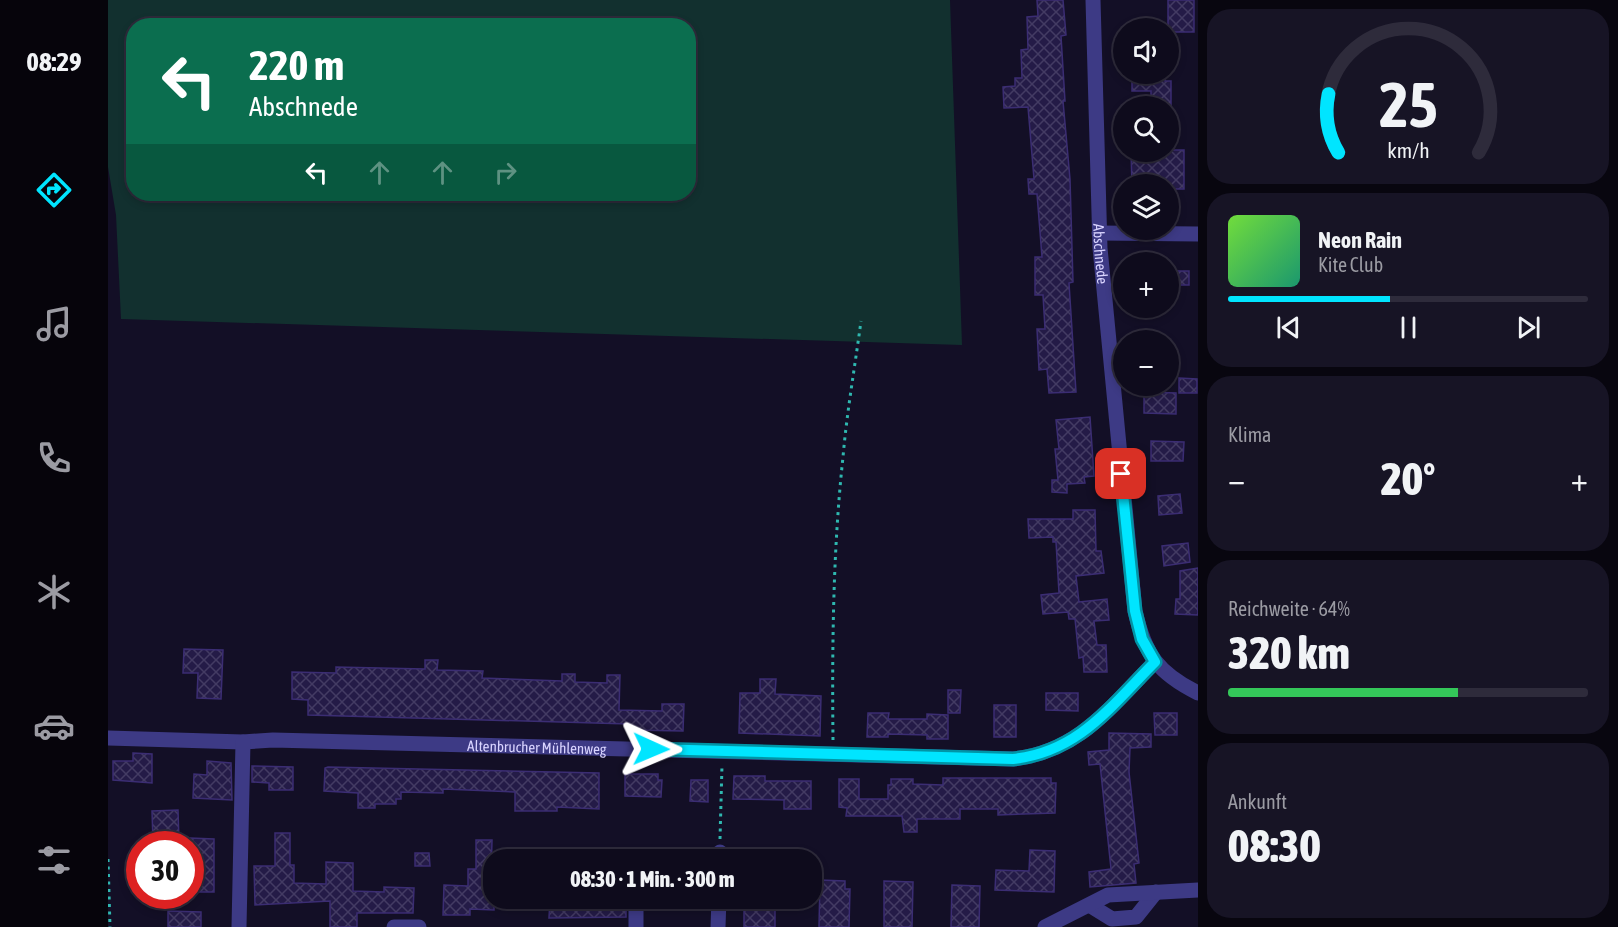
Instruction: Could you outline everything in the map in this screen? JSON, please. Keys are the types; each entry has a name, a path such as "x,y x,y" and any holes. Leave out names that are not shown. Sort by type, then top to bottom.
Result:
{"street":[{"name":"Abschnede","path":"1093,0 1099,233 1135,611 1142,639 1155,662 1173,680 1198,693"},
{"path":"1099,233 1198,234"},
{"name":"Altenbrucher Mühlenweg","path":"108,738 834,753 1013,759 1038,757 1076,738 1155,662"},
{"path":"239,927 243,742"},
{"path":"1045,927 1108,895 1198,890"},
{"path":"1090,906 1112,919 1136,917 1156,892"},
{"path":"636,909 636,927"},
{"path":"718,927 719,909"},
{"path":"394,927 419,927"}],"path":[{"path":"834,753 832,667 837,536 843,456 861,321"},
{"path":"720,849 722,763"},
{"path":"108,859 110,927"}],"green space":[{"path":"108,0 950,0 962,345 121,319 116,215 108,167"}],"building":[{"path":"1037,0 1063,0 1066,35 1061,36 1065,101 1063,101 1070,179 1073,282 1069,283 1076,392 1049,393 1047,369 1039,370 1037,329 1045,329 1043,295 1035,295 1035,257 1042,257 1037,194 1029,194 1028,179 1034,179 1028,107 1004,108 1003,87 1015,86 1015,78 1022,78 1021,50 1028,49 1027,17 1038,16"},
{"path":"1168,0 1194,0 1194,32 1179,32 1179,18 1168,18"},
{"path":"1132,84 1171,84 1171,96 1151,96 1151,91 1132,91"},
{"path":"1179,150 1184,150 1184,189 1179,189 1179,174 1132,174 1131,162 1179,162"},
{"path":"1179,271 1189,271 1189,285 1179,285"},
{"path":"1179,378 1197,379 1197,393 1179,393"},
{"path":"1144,396 1176,396 1176,414 1144,413"},
{"path":"1090,417 1094,476 1084,477 1085,483 1067,484 1067,493 1052,492 1052,480 1058,480 1055,449 1059,449 1056,420"},
{"path":"1151,441 1184,442 1183,461 1151,461"},
{"path":"1180,494 1182,513 1159,515 1158,496"},
{"path":"1073,510 1095,510 1096,551 1101,551 1104,573 1076,576 1079,602 1107,599 1109,620 1094,621 1097,645 1106,645 1107,672 1084,672 1083,657 1079,658 1075,619 1069,619 1068,612 1043,614 1041,595 1059,593 1056,542 1053,542 1053,537 1029,538 1028,519 1073,519"},
{"path":"1188,543 1190,562 1164,566 1162,546"},
{"path":"1198,568 1198,615 1175,614 1176,599 1180,599 1180,571"},
{"path":"184,649 223,650 221,699 197,698 198,673 183,673"},
{"path":"425,660 438,660 437,670 483,671 482,678 562,681 562,674 575,674 575,682 607,683 607,675 620,675 619,710 662,711 662,704 684,704 683,731 629,730 629,724 308,715 308,700 292,699 292,672 336,673 336,667 425,669"},
{"path":"760,679 776,679 775,694 821,696 820,736 739,733 740,693 760,693"},
{"path":"948,690 961,690 960,713 948,713"},
{"path":"1046,693 1078,693 1078,711 1046,710"},
{"path":"994,705 1016,705 1016,737 994,737"},
{"path":"868,713 889,713 888,719 927,719 927,714 948,715 948,739 927,739 927,735 888,734 888,737 867,737"},
{"path":"1154,713 1177,713 1177,735 1155,735"},
{"path":"1109,733 1151,734 1151,747 1130,748 1129,772 1139,863 1134,864 1136,883 1090,887 1089,872 1111,869 1100,764 1089,765 1088,752 1109,750"},
{"path":"133,753 152,754 152,783 113,780 113,761 133,761"},
{"path":"207,761 231,763 232,800 193,798 194,774 207,775"},
{"path":"252,766 293,767 293,790 269,790 269,783 252,782"},
{"path":"325,768 599,773 599,809 557,807 557,811 515,811 515,792 443,789 443,793 401,792 401,799 396,799 396,804 375,804 375,808 358,808 358,793 324,791"},
{"path":"625,774 658,774 658,780 662,780 661,797 625,796"},
{"path":"734,776 765,776 765,781 811,781 811,809 784,809 784,800 733,799"},
{"path":"943,778 1051,778 1051,783 1056,783 1055,813 998,815 998,809 960,809 960,819 917,819 917,832 904,832 902,816 846,816 847,808 839,807 839,779 859,779 859,799 888,799 888,785 891,785 891,779 913,779 913,784 943,785"},
{"path":"691,780 708,780 708,802 690,801"},
{"path":"178,810 179,831 153,831 152,811"},
{"path":"275,833 290,833 290,865 294,865 294,883 326,884 326,862 353,863 353,891 384,892 384,887 414,888 413,913 357,913 357,927 330,927 330,901 255,905 254,866 275,866"},
{"path":"204,839 214,839 214,892 204,892"},
{"path":"476,840 492,840 492,849 483,849 483,909 494,910 470,909 470,915 443,915 444,885 468,886 468,869 476,869"},
{"path":"1030,850 1055,851 1054,892 995,890 996,870 1029,871"},
{"path":"415,853 429,853 430,866 415,866"},
{"path":"822,880 845,881 845,889 850,889 849,927 819,927 819,909 822,909"},
{"path":"884,881 913,882 912,927 884,927"},
{"path":"952,885 980,886 979,927 951,927"},
{"path":"549,909 626,909 626,917 549,918"},
{"path":"744,909 775,909 775,927 744,927"},
{"path":"168,911 201,912 201,927 168,927"}],"route":[{"path":"651,749 1013,759 1038,757 1076,738 1155,662 1142,639 1135,611 1121,474"}]}
